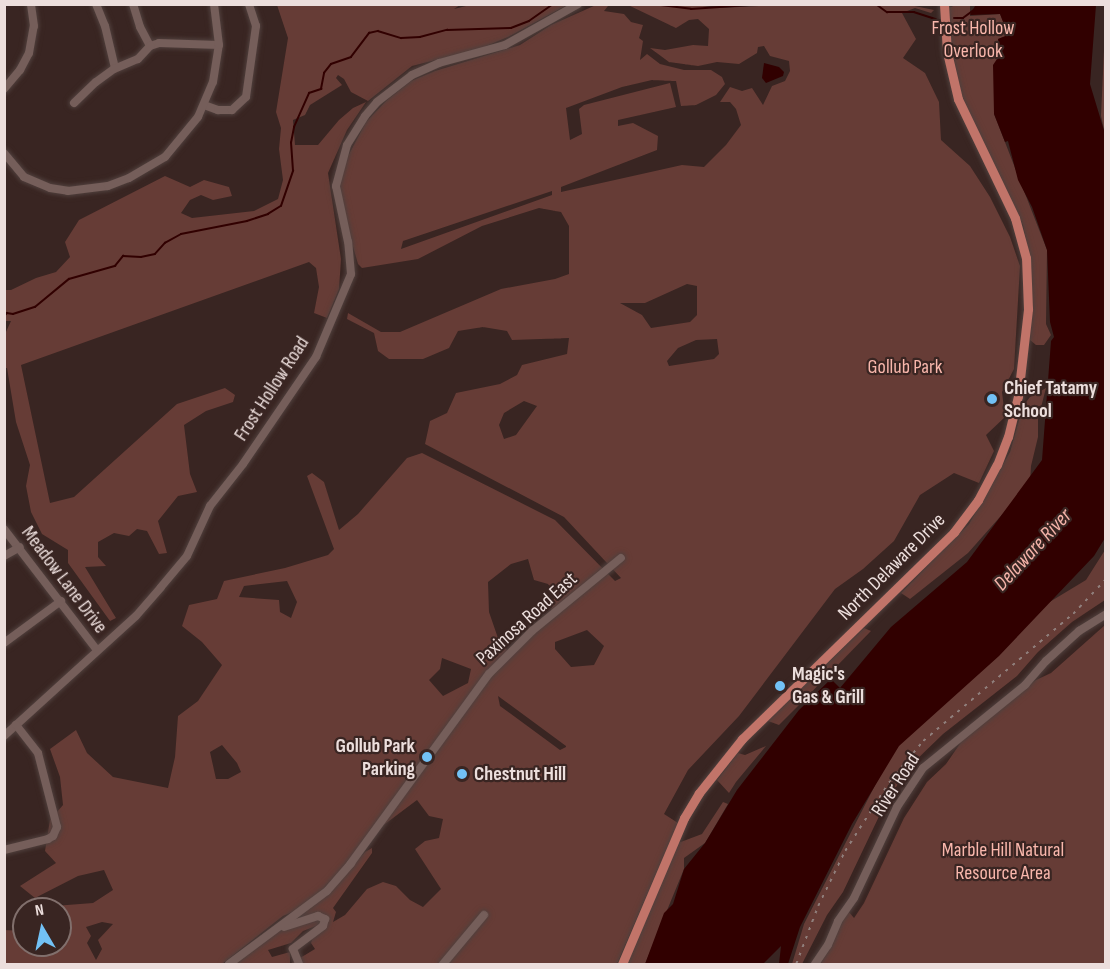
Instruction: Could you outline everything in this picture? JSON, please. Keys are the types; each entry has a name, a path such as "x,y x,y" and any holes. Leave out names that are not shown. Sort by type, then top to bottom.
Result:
{"main road":[{"name":"North Delaware Drive","path":"622,964 684,818 699,793 742,739 930,559 954,532 978,500 1008,437 1018,396 1025,330 1026,258 1015,218 958,99 947,52 944,4"}],"street":[{"path":"5,89 20,70 29,53 34,26 32,4"},
{"path":"96,4 105,26 116,68"},
{"path":"133,4 140,27 150,46"},
{"path":"4,153 21,175 50,188 68,190 108,186 129,178 165,157 189,131 204,105 213,82 219,45 214,4"},
{"path":"204,105 218,110 232,110 240,106 246,97 256,26 249,4"},
{"name":"Frost Hollow Road","path":"4,736 136,616 187,556 210,506 243,464 316,357 351,274 350,252 336,186 344,152 359,123 377,102 412,75 439,63 505,45 578,4"},
{"path":"74,103 116,68 138,59 150,46 159,44 219,45"},
{"name":"Meadow Lane Drive","path":"4,529 97,650"},
{"path":"4,556 20,547"},
{"name":"Paxinosa Road East","path":"229,964 317,900 351,863 489,674 532,631 621,558"},
{"path":"4,643 61,601"},
{"name":"River Road","path":"815,964 854,897 897,807 923,768 1025,685 1046,661 1079,631 1106,614"},
{"path":"4,850 48,839 53,836 57,827 38,753 16,725"},
{"path":"443,964 484,915"},
{"name":"Paxinosa Road East","path":"277,930 318,916 325,920 323,926 293,949 299,964"}],"green space":[{"path":"474,4 567,5 508,37 479,49 412,66 368,101 351,92 344,79 338,75 336,78 342,85 310,105 305,115 293,120 295,145 318,145 339,120 353,108 366,102 347,130 328,173 341,259 339,289 327,318 314,313 319,287 316,268 309,262 21,365 50,503 74,497 177,404 225,388 235,395 233,402 206,411 184,425 190,474 197,492 178,496 158,521 167,553 159,554 147,531 137,529 129,536 114,533 98,542 98,557 106,566 85,567 116,618 110,621 68,563 68,550 42,534 31,512 26,486 30,465 16,422 7,368 5,368 5,334 11,321 5,321 5,290 11,290 36,278 56,272 70,257 65,242 79,220 165,176 190,187 204,180 229,187 232,196 213,200 201,195 190,200 181,213 192,218 254,211 278,199 283,180 279,149 281,128 276,112 288,38 277,5 460,5 454,9"},
{"name":"Gollub Park","path":"685,4 720,8 905,4 934,10 931,13 915,8 902,13 916,39 903,58 925,73 939,102 941,140 970,166 990,197 1010,237 1020,266 1014,369 1002,392 1005,417 986,435 994,451 979,483 954,473 920,495 894,541 863,569 835,589 739,716 688,770 664,814 678,823 617,964 452,964 443,962 440,964 290,964 233,964 351,867 365,852 372,848 372,853 333,908 336,912 333,922 345,915 367,889 383,882 396,886 410,900 423,907 441,889 415,849 425,841 439,838 443,819 429,816 417,800 381,827 321,891 297,910 283,916 222,964 5,964 4,930 12,930 12,957 72,957 72,905 93,903 113,890 104,870 78,876 37,897 20,886 56,863 45,851 50,820 63,805 60,777 50,749 76,730 87,753 113,777 168,788 175,757 178,716 198,701 222,665 202,642 182,626 189,605 217,599 224,581 285,568 328,555 334,549 307,476 312,473 324,482 339,530 358,514 407,458 422,453 555,520 615,581 621,578 564,517 425,444 430,421 447,413 456,393 500,384 517,375 522,365 567,354 569,338 512,340 507,331 483,327 458,331 449,348 423,359 389,359 378,351 374,333 347,319 348,313 381,332 400,332 501,289 555,279 569,274 569,226 561,212 539,208 482,226 418,259 362,268 358,264 345,219 340,183 347,158 366,122 387,100 411,81 435,71 520,45 551,25 596,5","holes":["628,5 676,28 689,20 698,19 709,29 708,46 693,45 665,50 650,48 669,62 698,66 717,62 739,64 757,53 758,47 764,46 770,56 789,61 790,71 785,81 772,86 763,105 752,88 742,91 730,87 720,102 730,102 736,109 741,125 726,145 704,167 682,165 561,192 561,187 657,150 658,136 633,123 618,126 618,120 676,107 670,83 584,105 579,109 582,134 570,140 566,108 622,87 652,80 676,81 681,106 696,105 716,95 725,84 722,77 711,70 684,70 660,64 647,54 640,60 643,41 639,38 643,25 631,22 624,14 604,11 608,6","552,191 552,195 401,249 403,241","687,284 697,286 697,315 690,322 651,328 642,315 620,303 645,303","717,339 719,354 714,359 669,366 667,361 678,348 696,340","524,401 537,406 516,435 504,439 499,425 504,413","528,559 534,580 548,584 555,594 551,610 552,618 511,654 499,641 489,612 488,582 511,564","287,581 297,602 291,618 280,612 279,600 239,597 244,586","587,630 604,646 594,665 571,667 555,649 555,642","442,658 471,669 468,683 443,696 429,680 440,669","498,696 566,746 560,750 500,706","222,745 237,763 241,772 228,779 216,779 210,752","102,922 113,924 98,940 102,949 96,960 87,943 91,936 86,927","316,926 311,943 315,949 290,964 290,952 272,957 268,950 291,943 303,931"]},
{"name":"Frost Hollow Overlook","path":"956,5 970,5 970,16 1000,14 1009,35 998,39 1001,53 994,114 1047,250 1046,324 1051,335 1044,345 1036,345 1030,340 1032,268 1023,225 1007,191 981,147 961,92 952,49 948,8"},
{"path":"1105,28 1106,134 1101,116"},
{"path":"1046,388 1038,419 1038,437 1031,466 1030,483 968,553 910,599 901,593 969,524 1010,452 1023,406 1030,397"},
{"path":"1105,550 1105,600 1072,622 1038,652 1017,676 943,734 908,768 883,808 843,892 827,915 802,964 792,964 804,924 888,760 917,721 1033,612 1086,580"},
{"name":"Marble Hill Natural Resource Area","path":"1105,625 1105,964 820,964 832,946 843,920 849,912 854,918 864,903 904,818 927,782 946,764 966,735 1036,680 1051,673"},
{"path":"864,628 871,631 779,725 768,721"},
{"path":"766,746 729,793 717,780 738,753 745,755"},
{"path":"723,802 728,804 705,843 684,858 684,869 645,964 626,964 678,843 702,834"}],"water":[{"name":"Delaware River","path":"983,4 1096,5 1090,84 1106,137 1105,538 1094,556 999,656 899,746 852,824 800,927 788,964 779,964 781,946 763,964 645,964 664,913 673,904 684,869 705,843 737,790 799,710 831,679 840,688 891,627 967,562 1042,460 1051,341 1054,337 1050,322 1047,250 1032,207 1018,180 1008,141 1005,142 994,114 993,65 1001,53 998,39 1008,35 1000,14 970,15 975,6"},
{"path":"764,63 779,67 784,72 783,76 766,83 762,78"}],"waterway":[{"path":"4,316 7,313 13,314 35,307 69,279 115,266 123,256 141,257 155,254 165,243 181,234 247,221 268,214 281,206 293,171 291,143 294,127 309,93 321,89 324,73 331,64 351,57 369,33 378,31 401,38 420,37 447,30 511,28 529,21 553,4"},
{"path":"653,4 691,9 763,4"},
{"path":"876,4 887,12 914,12 936,19"},
{"path":"954,18 963,18 974,10"}],"railway":[{"path":"796,964 818,906 845,851 890,781 923,741 1073,614 1106,579"}],"place":[{"name":"Chief Tatamy School","path":"992,399"},
{"name":"Magic's Gas & Grill","path":"780,686"},
{"name":"Gollub Park Parking","path":"427,757"},
{"name":"Chestnut Hill","path":"462,774"}]}
